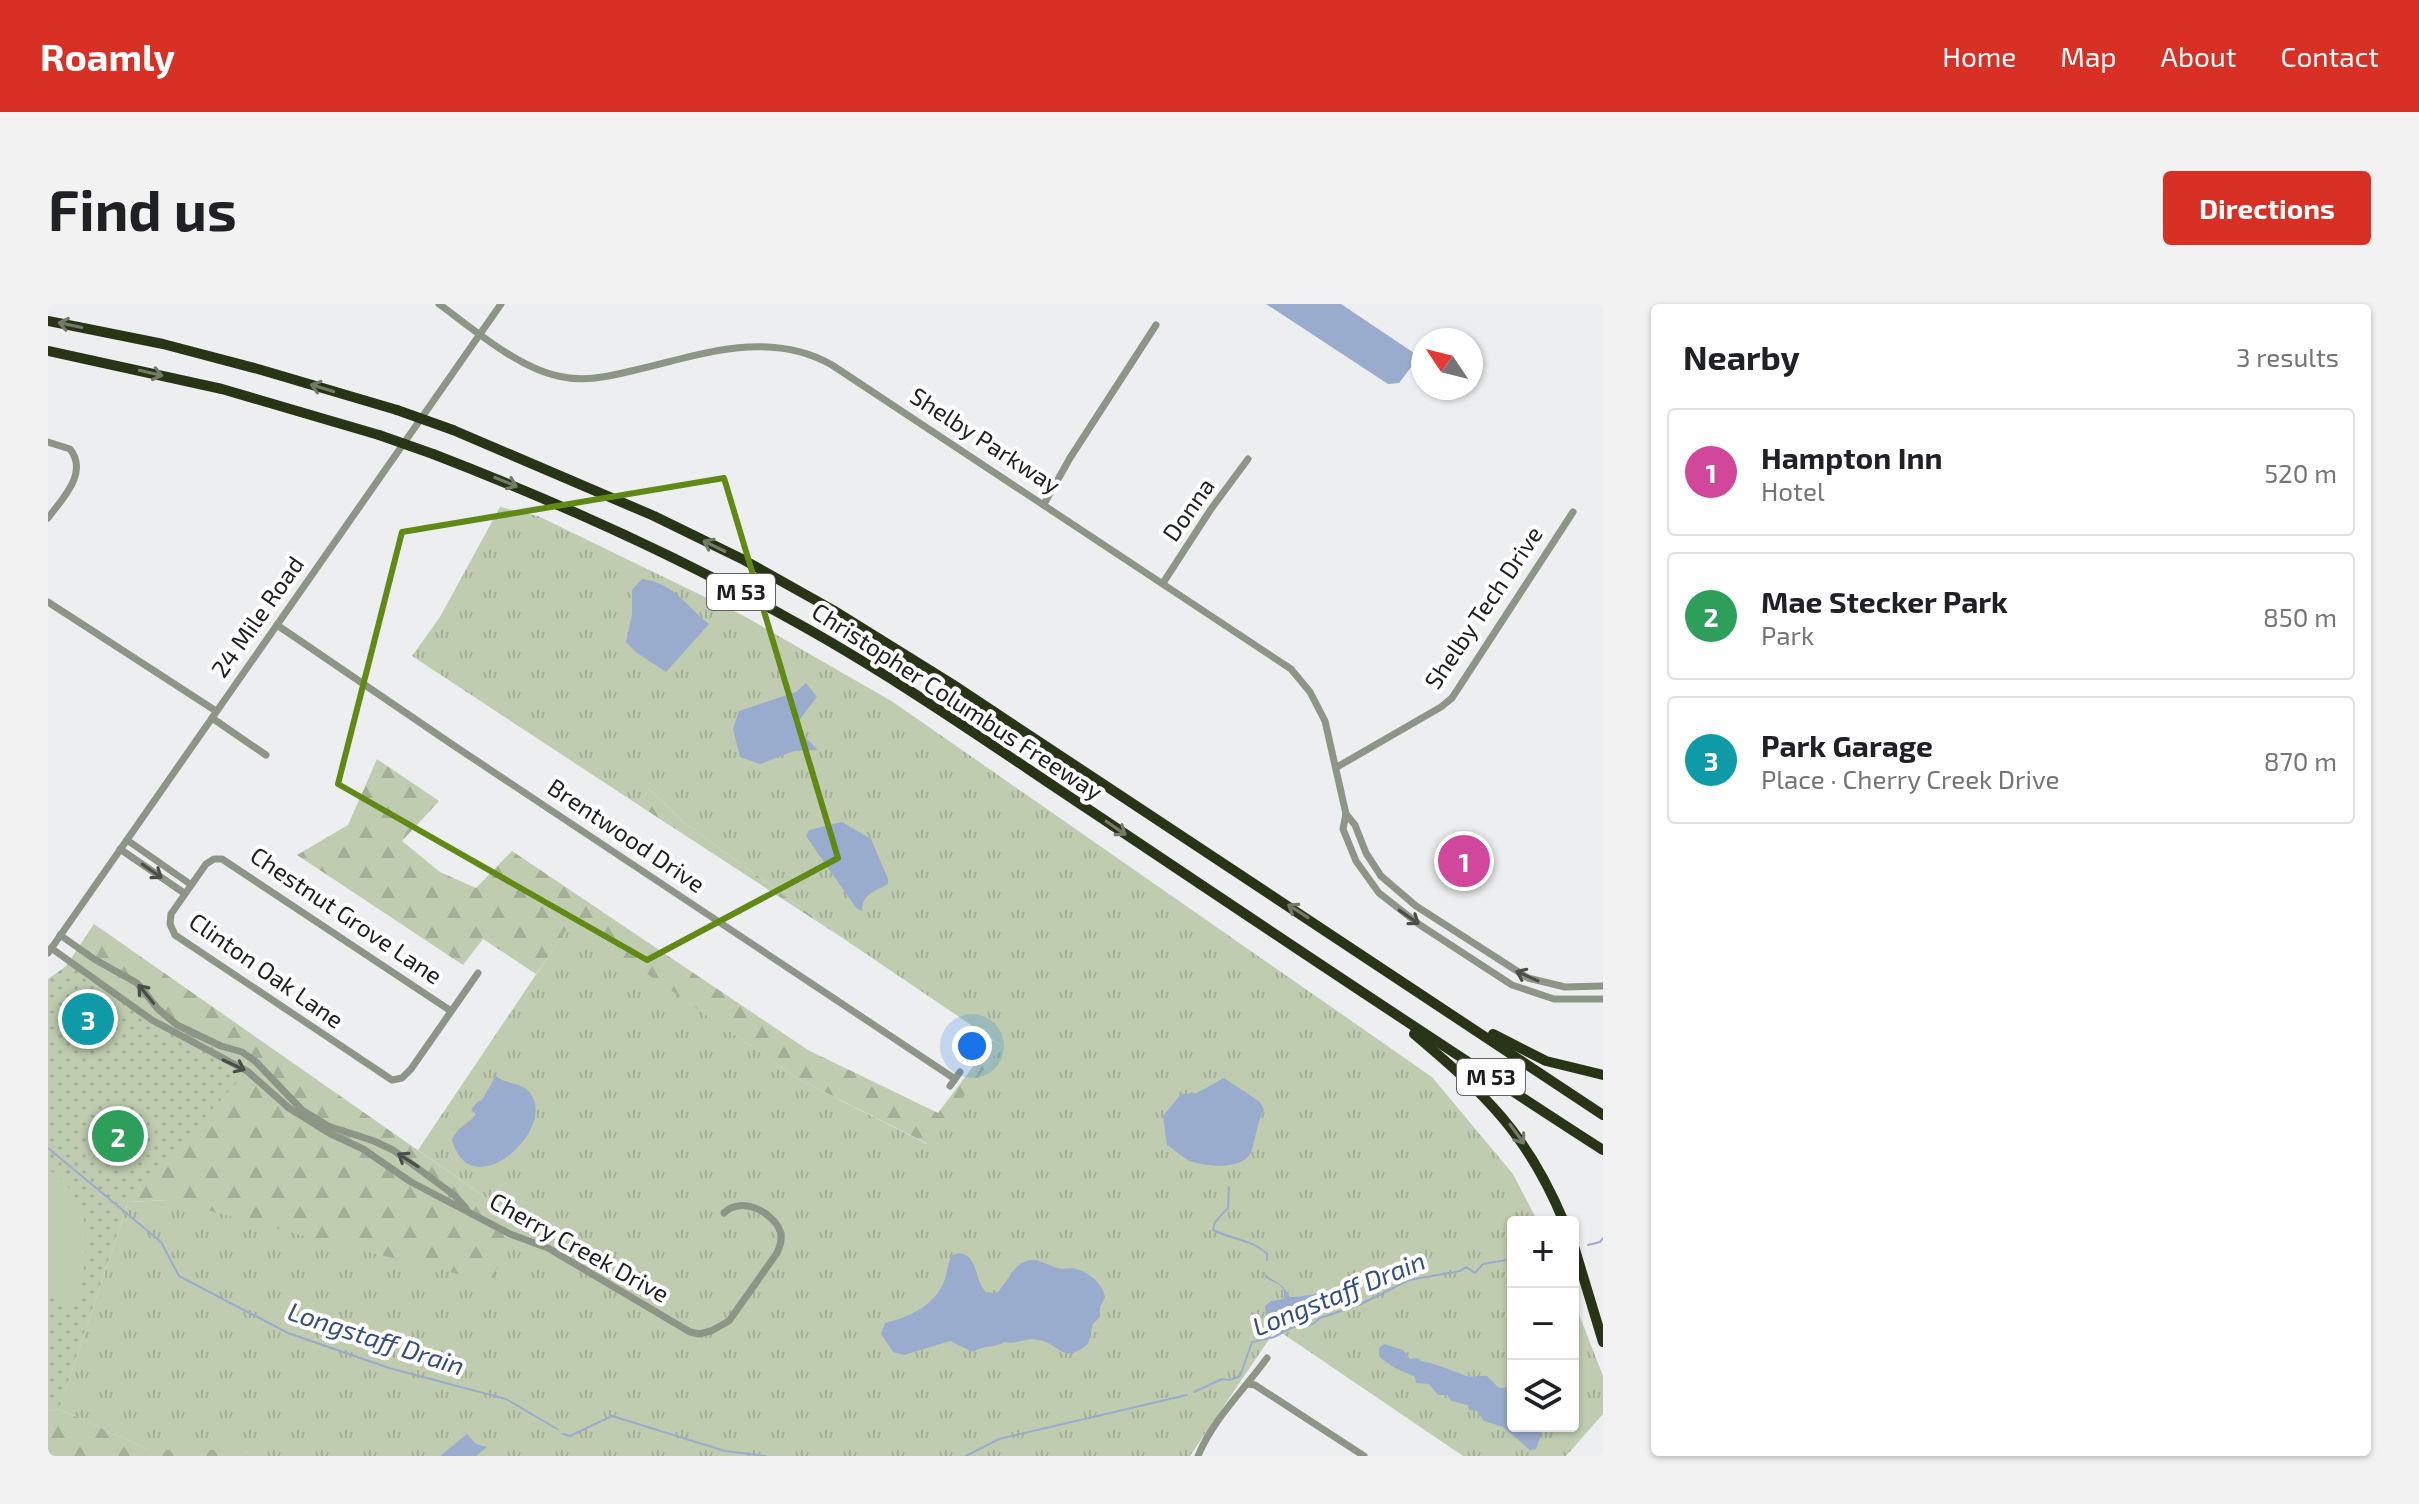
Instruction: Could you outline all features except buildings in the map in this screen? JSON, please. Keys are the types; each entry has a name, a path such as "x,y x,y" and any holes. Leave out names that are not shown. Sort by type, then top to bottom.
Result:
{"highway":[{"name":"Christopher Columbus Freeway","path":"48,321 177,348 397,410 453,430 654,516 742,559 833,610 952,684 1603,1115"},
{"name":"Christopher Columbus Freeway","path":"48,351 222,389 433,454 510,483 613,529 791,619 906,689 1379,1005 1603,1150"},
{"path":"1421,993 1530,1055 1564,1067 1603,1075"},
{"path":"1379,1005 1490,1101 1536,1163 1561,1216"},
{"path":"1579,1263 1603,1342"}],"street":[{"name":"Shelby Parkway","path":"439,304 538,370 576,379 606,377 742,346 769,345 798,350 825,360 1273,656 1298,676 1321,710 1329,731 1346,814 1343,829 1347,841 1361,870 1379,893 1420,925 1522,989 1554,999 1603,999"},
{"name":"24 Mile Road","path":"50,950 501,304"},
{"path":"1044,504 1156,325"},
{"path":"48,442 67,447 74,453 76,476 48,518"},
{"name":"Donna","path":"1163,583 1248,459"},
{"name":"Shelby Tech Drive","path":"1337,767 1452,698 1573,512"},
{"path":"48,602 214,715 266,755"},
{"name":"Brentwood Drive","path":"277,625 955,1079"},
{"name":"Shelby Parkway","path":"1346,814 1355,825 1370,860 1395,890 1506,966 1528,978 1565,987 1603,986"},
{"name":"Clinton Oak Lane","path":"127,840 190,884"},
{"name":"Clinton Oak Lane","path":"120,849 184,893 171,914 173,933 386,1078 398,1080 411,1069 451,1011"},
{"name":"Chestnut Grove Lane","path":"184,893 210,861 218,858 226,861 451,1011"},
{"path":"1379,893 1385,889 1395,890"},
{"name":"Cherry Creek Drive","path":"60,935 137,983 158,1009 186,1034 247,1071 289,1108 363,1149 448,1204 468,1210 510,1234 548,1248 690,1332 699,1334 717,1329 733,1317 781,1244 782,1238 774,1221 750,1205 738,1204 724,1213"},
{"name":"Cherry Creek Drive","path":"50,950 93,976 152,1020 242,1052 256,1062 289,1098 327,1128 374,1141 393,1150 439,1183 468,1210"},
{"path":"93,976 101,963"},
{"path":"451,1011 478,973"},
{"path":"432,1195 439,1183"},
{"path":"1198,1456 1238,1392 1248,1384 1267,1358"},
{"path":"1248,1384 1255,1385 1364,1456"}],"highlighted area":[{"path":"724,478 838,858 647,960 338,784 402,532"}],"green space":[{"path":"500,507 538,516 744,616 893,702 1432,1077 1513,1174 1535,1216 1507,1216 1507,1432 1579,1432 1579,1314 1603,1376 1603,1414 1566,1456 1463,1456 1276,1329 1190,1456 249,1456 245,1450 149,1450 59,1409 128,1202 169,1200 518,1220 418,1150 572,921 797,1078 927,1144 1002,1046 844,939 682,821 649,789 637,804 412,656 440,617"},
{"path":"377,759 439,801 402,841 440,872 476,888 512,851 808,1050 938,1113 993,1040 1002,1046 928,1144 797,1078 572,922 536,974 483,939 463,965 297,855 348,825"},
{"path":"649,789 682,821 844,939 637,804"},
{"path":"94,924 518,1220 491,1282 169,1200 128,1202 48,993"},
{"path":"69,964 179,1035 247,1071 128,1202 59,1409 48,1411 48,979"},
{"path":"48,1169 64,1182 82,1213 86,1250 74,1306 48,1290"},
{"path":"59,1409 149,1450 245,1450 249,1456 48,1456 48,1411"}],"water":[{"path":"1266,304 1341,304 1411,351 1411,367 1399,383 1388,384"},
{"path":"642,579 671,590 709,624 666,672 626,642 632,614 632,590"},
{"path":"806,683 817,697 796,724 797,729 818,750 794,751 760,764 740,757 733,729 739,711 796,692"},
{"path":"842,822 871,839 888,879 888,884 867,897 862,911 856,908 806,836 809,830"},
{"path":"496,1076 529,1091 536,1111 521,1143 507,1157 491,1165 476,1166 462,1159 452,1140 476,1114 471,1110 482,1100"},
{"path":"1224,1078 1260,1102 1264,1110 1251,1152 1247,1158 1232,1165 1212,1166 1188,1160 1167,1145 1163,1116 1181,1094 1197,1093"},
{"path":"960,1253 971,1259 987,1293 998,1292 1018,1266 1031,1260 1059,1269 1076,1269 1090,1276 1098,1283 1105,1297 1088,1344 1067,1353 1047,1342 1030,1339 1005,1342 973,1352 950,1341 904,1355 893,1352 881,1334 885,1323 913,1313 929,1303 941,1288 952,1255"},
{"path":"1263,1272 1281,1285 1290,1297 1317,1295 1331,1304 1270,1321 1266,1317 1265,1306 1271,1301 1283,1299 1284,1291 1266,1278"},
{"path":"1384,1344 1403,1350 1410,1359 1418,1358 1466,1376 1487,1376 1499,1388 1507,1387 1507,1430 1484,1421 1477,1411 1469,1410 1468,1405 1451,1401 1447,1395 1438,1395 1429,1384 1416,1383 1415,1377 1379,1356 1379,1348"},
{"path":"1509,1432 1542,1432 1536,1449 1530,1450"},
{"path":"467,1434 476,1444 487,1447 476,1456 440,1456"}],"waterway":[{"name":"Longstaff Drain","path":"48,1148 161,1242 179,1276 288,1333 389,1368 506,1399 557,1429"},
{"path":"1229,1187 1228,1208 1215,1222 1213,1230 1255,1245 1267,1254 1267,1260"},
{"name":"Longstaff Drain","path":"1588,1245 1603,1238"},
{"name":"Longstaff Drain","path":"1194,1392 1222,1379 1240,1376 1252,1342 1274,1337 1293,1327 1313,1324 1320,1318 1359,1305 1409,1280 1460,1271 1466,1267 1475,1273 1483,1264 1507,1260"},
{"path":"1304,1312 1305,1326"},
{"name":"Longstaff Drain","path":"966,1456 999,1439 1187,1395"},
{"name":"Longstaff Drain","path":"563,1434 570,1436 612,1416 725,1451 766,1456"}],"place":[{"name":"Hampton Inn","path":"1464,861"},
{"name":"Park Garage","path":"88,1019"},
{"name":"Mae Stecker Park","path":"118,1136"}]}
